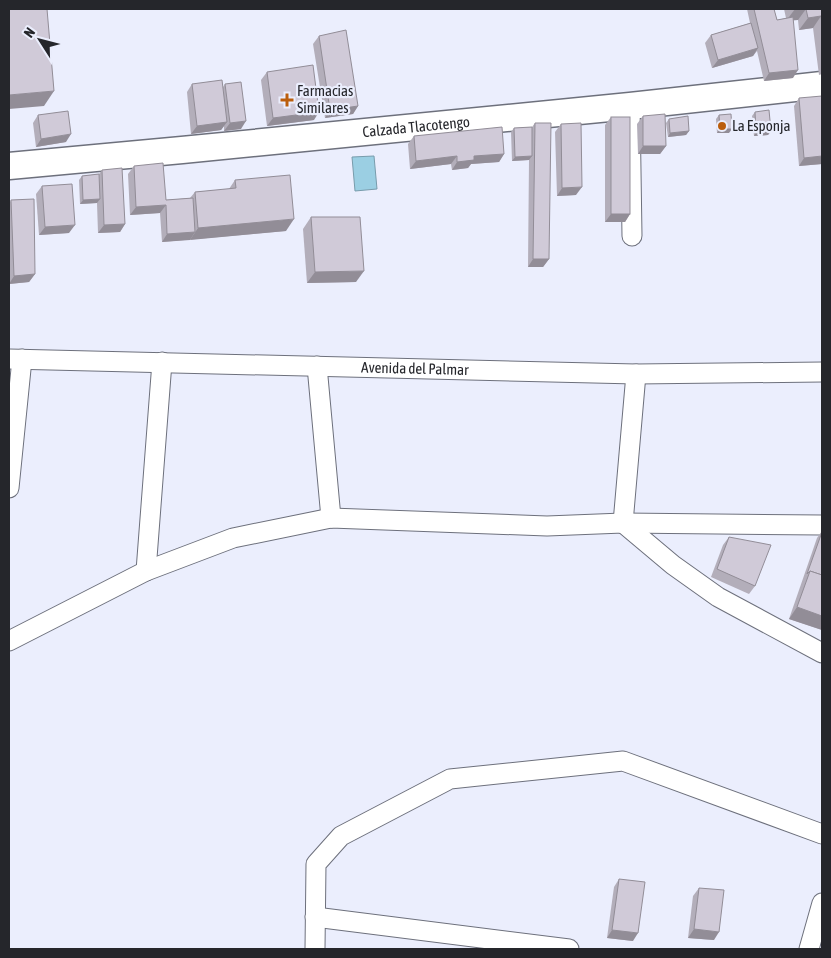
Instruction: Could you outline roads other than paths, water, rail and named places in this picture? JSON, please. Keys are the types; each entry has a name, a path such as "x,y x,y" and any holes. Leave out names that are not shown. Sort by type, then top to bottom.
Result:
{"street":[{"name":"Calzada Tlacotengo","path":"9,166 630,106 822,85"},
{"path":"630,106 632,236"},
{"path":"9,488 16,359"},
{"name":"Avenida del Palmar","path":"16,359 636,374 822,372"},
{"path":"146,571 162,362"},
{"path":"317,366 331,518"},
{"path":"623,523 636,374"},
{"path":"9,641 146,571 232,538 331,518 547,526 623,523 822,525"},
{"path":"623,523 673,565 718,596 822,653"},
{"path":"315,949 316,864 341,836 450,779 623,761 822,834"},
{"path":"809,949 822,904"},
{"path":"315,917 569,949"}],"water":[{"path":"374,156 377,189 355,191 352,157"}],"place":[{"name":"Farmacias Similares","path":"287,100"},
{"name":"La Esponja","path":"722,126"}]}
